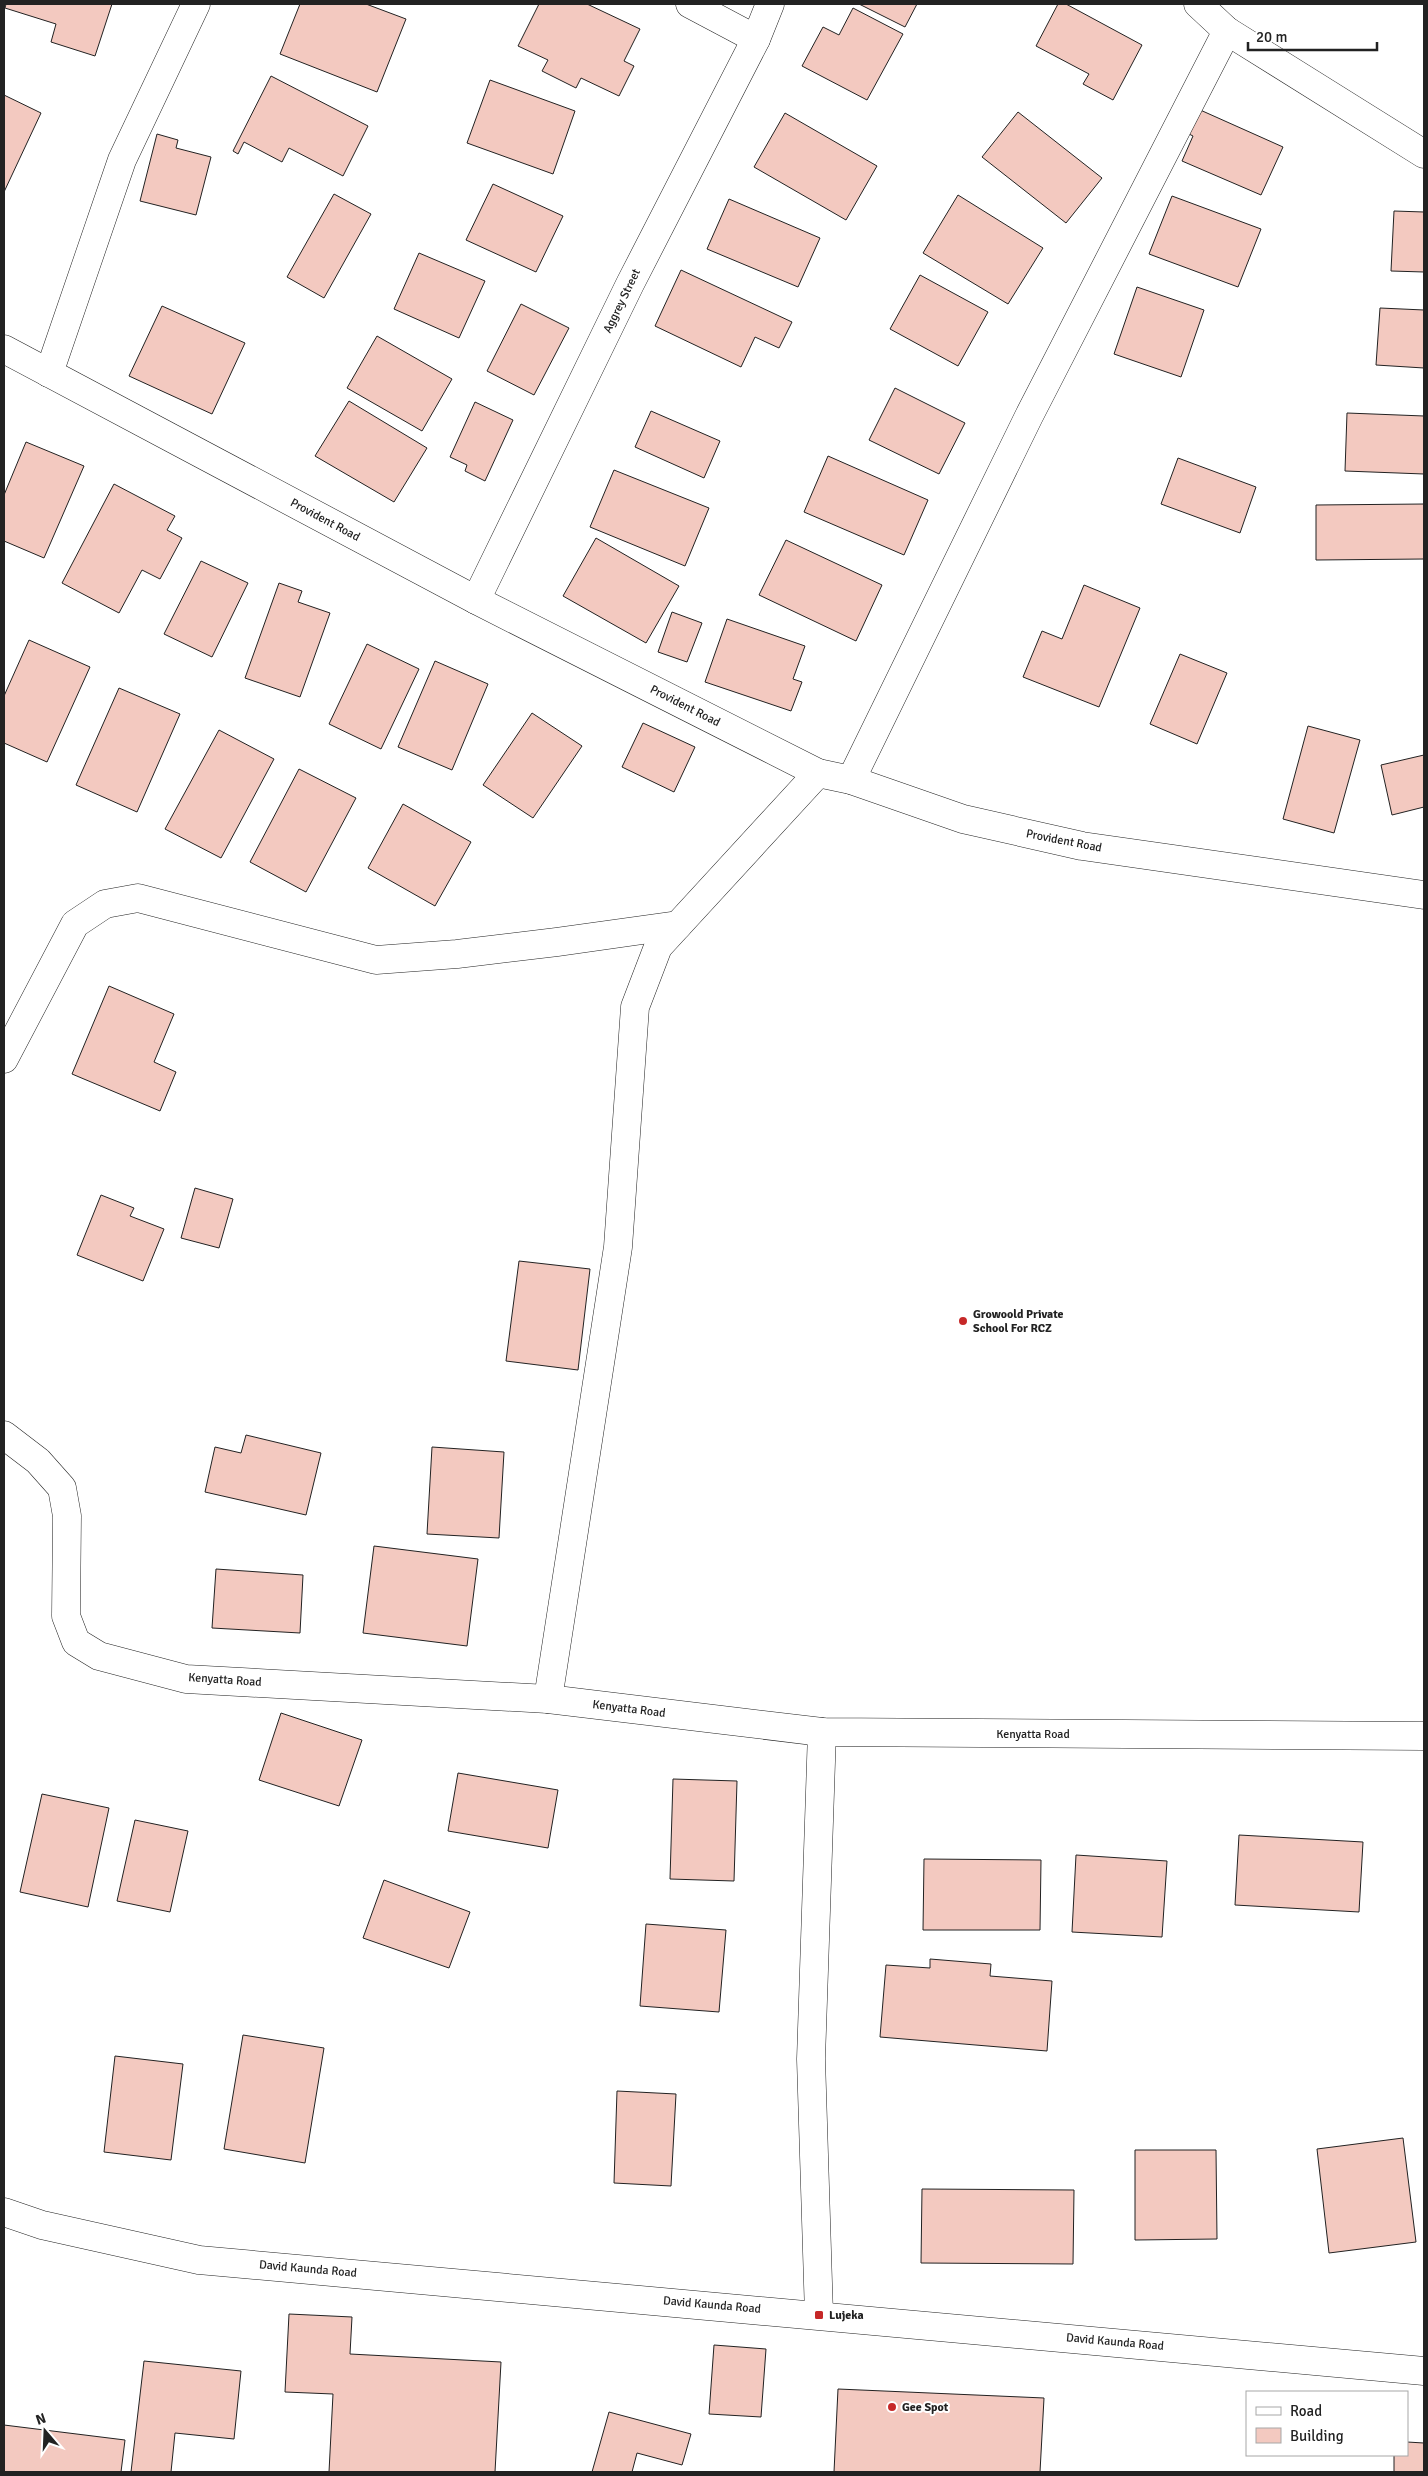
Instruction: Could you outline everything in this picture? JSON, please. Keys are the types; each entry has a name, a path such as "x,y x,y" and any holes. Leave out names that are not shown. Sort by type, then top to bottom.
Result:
{"street":[{"path":"49,373 122,160 196,4"},
{"path":"690,4 756,38"},
{"name":"Aggrey Street","path":"476,600 630,284 756,38 770,4"},
{"path":"1198,4 1227,31 1424,154"},
{"path":"851,780 1029,416 1227,31"},
{"name":"Provident Road","path":"4,349 476,600 818,773 851,780 963,819 1082,846 1424,895"},
{"path":"548,1699 618,1247 635,1007 658,947 818,773"},
{"path":"4,1059 75,924 105,904 138,898 376,960 457,954 678,925"},
{"name":"Kenyatta Road","path":"4,1435 38,1461 62,1488 67,1516 66,1616 76,1642 99,1656 186,1678 548,1699 822,1732 1424,1736"},
{"path":"819,2315 811,2059 822,1732"},
{"name":"David Kaunda Road","path":"4,2212 42,2225 199,2260 1424,2371"}],"building":[{"path":"6,4 112,4 95,56 51,42 56,24 5,8"},
{"path":"300,4 366,4 406,19 377,92 280,54"},
{"path":"539,4 587,4 640,29 624,61 634,66 619,96 581,78 576,88 542,71 548,60 518,46"},
{"path":"859,4 917,4 905,27"},
{"path":"1058,4 1066,4 1142,45 1113,100 1083,84 1089,74 1036,46"},
{"path":"853,8 903,34 867,100 802,66 823,27 839,35"},
{"path":"271,76 368,126 343,176 289,148 282,162 244,142 238,154 233,151"},
{"path":"490,80 575,111 553,174 467,143"},
{"path":"4,95 41,113 4,192"},
{"path":"1198,109 1283,147 1261,195 1182,161 1193,136 1187,133"},
{"path":"1018,112 1102,178 1066,223 982,157"},
{"path":"785,113 877,166 846,220 754,167"},
{"path":"157,134 178,140 176,148 211,157 196,215 140,201"},
{"path":"493,184 563,216 536,272 466,240"},
{"path":"334,194 371,214 324,298 287,277"},
{"path":"958,195 1043,248 1008,304 923,253"},
{"path":"1172,196 1261,229 1238,287 1149,254"},
{"path":"729,199 820,238 798,287 707,249"},
{"path":"1394,211 1424,212 1424,272 1391,271"},
{"path":"419,253 485,281 459,338 394,309"},
{"path":"681,270 792,322 779,348 755,337 741,367 655,326"},
{"path":"920,275 988,312 958,366 890,329"},
{"path":"1137,287 1204,310 1181,377 1114,354"},
{"path":"521,304 569,328 534,395 487,371"},
{"path":"162,306 245,343 212,414 129,376"},
{"path":"1380,308 1424,310 1424,368 1376,365"},
{"path":"377,336 452,379 422,431 347,388"},
{"path":"895,388 965,423 939,474 869,440"},
{"path":"349,401 427,448 394,502 315,456"},
{"path":"475,402 513,420 485,481 465,471 467,465 450,457"},
{"path":"651,411 720,441 704,478 635,447"},
{"path":"1347,413 1424,416 1424,474 1345,471"},
{"path":"26,442 84,466 44,558 4,541 4,495"},
{"path":"828,456 928,500 904,555 804,512"},
{"path":"1178,458 1256,487 1240,533 1161,504"},
{"path":"614,470 709,508 685,566 590,527"},
{"path":"114,484 175,516 167,530 182,538 160,579 142,570 119,613 62,583"},
{"path":"1424,504 1424,559 1316,560 1316,505"},
{"path":"596,538 679,586 646,643 563,596"},
{"path":"786,540 882,585 856,641 759,595"},
{"path":"201,561 248,583 212,657 164,634"},
{"path":"279,583 302,591 298,602 330,613 300,697 245,678"},
{"path":"1084,585 1140,608 1099,707 1023,677 1042,631 1062,639"},
{"path":"672,612 702,623 687,662 658,652"},
{"path":"727,619 805,646 793,679 802,682 791,711 705,682"},
{"path":"29,640 90,667 47,762 4,743 4,696"},
{"path":"367,644 419,669 381,749 329,724"},
{"path":"1180,654 1227,673 1197,744 1150,724"},
{"path":"435,661 488,684 452,770 398,747"},
{"path":"119,688 180,714 137,812 76,785"},
{"path":"532,713 582,746 533,818 483,785"},
{"path":"643,723 695,747 674,792 622,767"},
{"path":"1308,726 1360,740 1334,833 1283,819"},
{"path":"219,730 274,759 221,858 165,829"},
{"path":"1424,755 1424,807 1392,815 1381,765"},
{"path":"299,769 356,798 306,892 250,862"},
{"path":"403,804 471,842 435,906 368,868"},
{"path":"109,986 174,1014 154,1062 176,1072 160,1111 72,1074"},
{"path":"195,1188 233,1199 219,1248 181,1238"},
{"path":"101,1195 134,1208 130,1216 164,1229 143,1281 77,1255"},
{"path":"519,1261 590,1269 578,1370 506,1361"},
{"path":"246,1435 321,1453 306,1515 205,1492 215,1447 241,1453"},
{"path":"432,1447 504,1452 499,1538 427,1534"},
{"path":"374,1546 478,1559 467,1646 363,1633"},
{"path":"216,1569 303,1575 300,1633 212,1628"},
{"path":"281,1713 362,1740 339,1806 259,1780"},
{"path":"458,1773 558,1790 548,1848 448,1831"},
{"path":"673,1779 737,1781 734,1881 670,1879"},
{"path":"42,1794 109,1808 88,1907 20,1892"},
{"path":"135,1820 188,1831 170,1912 117,1901"},
{"path":"1239,1835 1363,1842 1359,1912 1235,1905"},
{"path":"1076,1855 1167,1861 1162,1937 1072,1932"},
{"path":"924,1859 1041,1860 1040,1930 923,1930"},
{"path":"384,1880 470,1912 449,1968 363,1938"},
{"path":"646,1924 726,1930 719,2012 640,2006"},
{"path":"930,1959 991,1964 990,1976 1052,1981 1047,2051 880,2037 886,1965 930,1968"},
{"path":"243,2035 324,2048 305,2163 224,2149"},
{"path":"115,2056 183,2064 171,2160 104,2152"},
{"path":"617,2091 676,2094 671,2186 614,2183"},
{"path":"1403,2138 1416,2242 1329,2253 1317,2149"},
{"path":"1135,2150 1216,2150 1217,2239 1135,2240"},
{"path":"922,2189 1074,2190 1073,2264 921,2263"},
{"path":"289,2314 352,2317 350,2354 501,2362 495,2472 329,2472 333,2394 285,2392"},
{"path":"714,2345 766,2349 761,2417 709,2414"},
{"path":"144,2361 241,2371 234,2439 175,2433 171,2472 131,2472"},
{"path":"838,2389 1044,2398 1040,2472 834,2472"},
{"path":"609,2412 691,2434 682,2465 637,2453 632,2472 592,2472"},
{"path":"4,2425 125,2440 121,2472 4,2472"},
{"path":"1408,2442 1424,2443 1424,2472 1394,2472 1394,2456 1408,2456"}],"place":[{"name":"Growoold Private School For RCZ","path":"963,1321"},
{"name":"Lujeka","path":"819,2315"},
{"name":"Gee Spot","path":"892,2407"}]}
